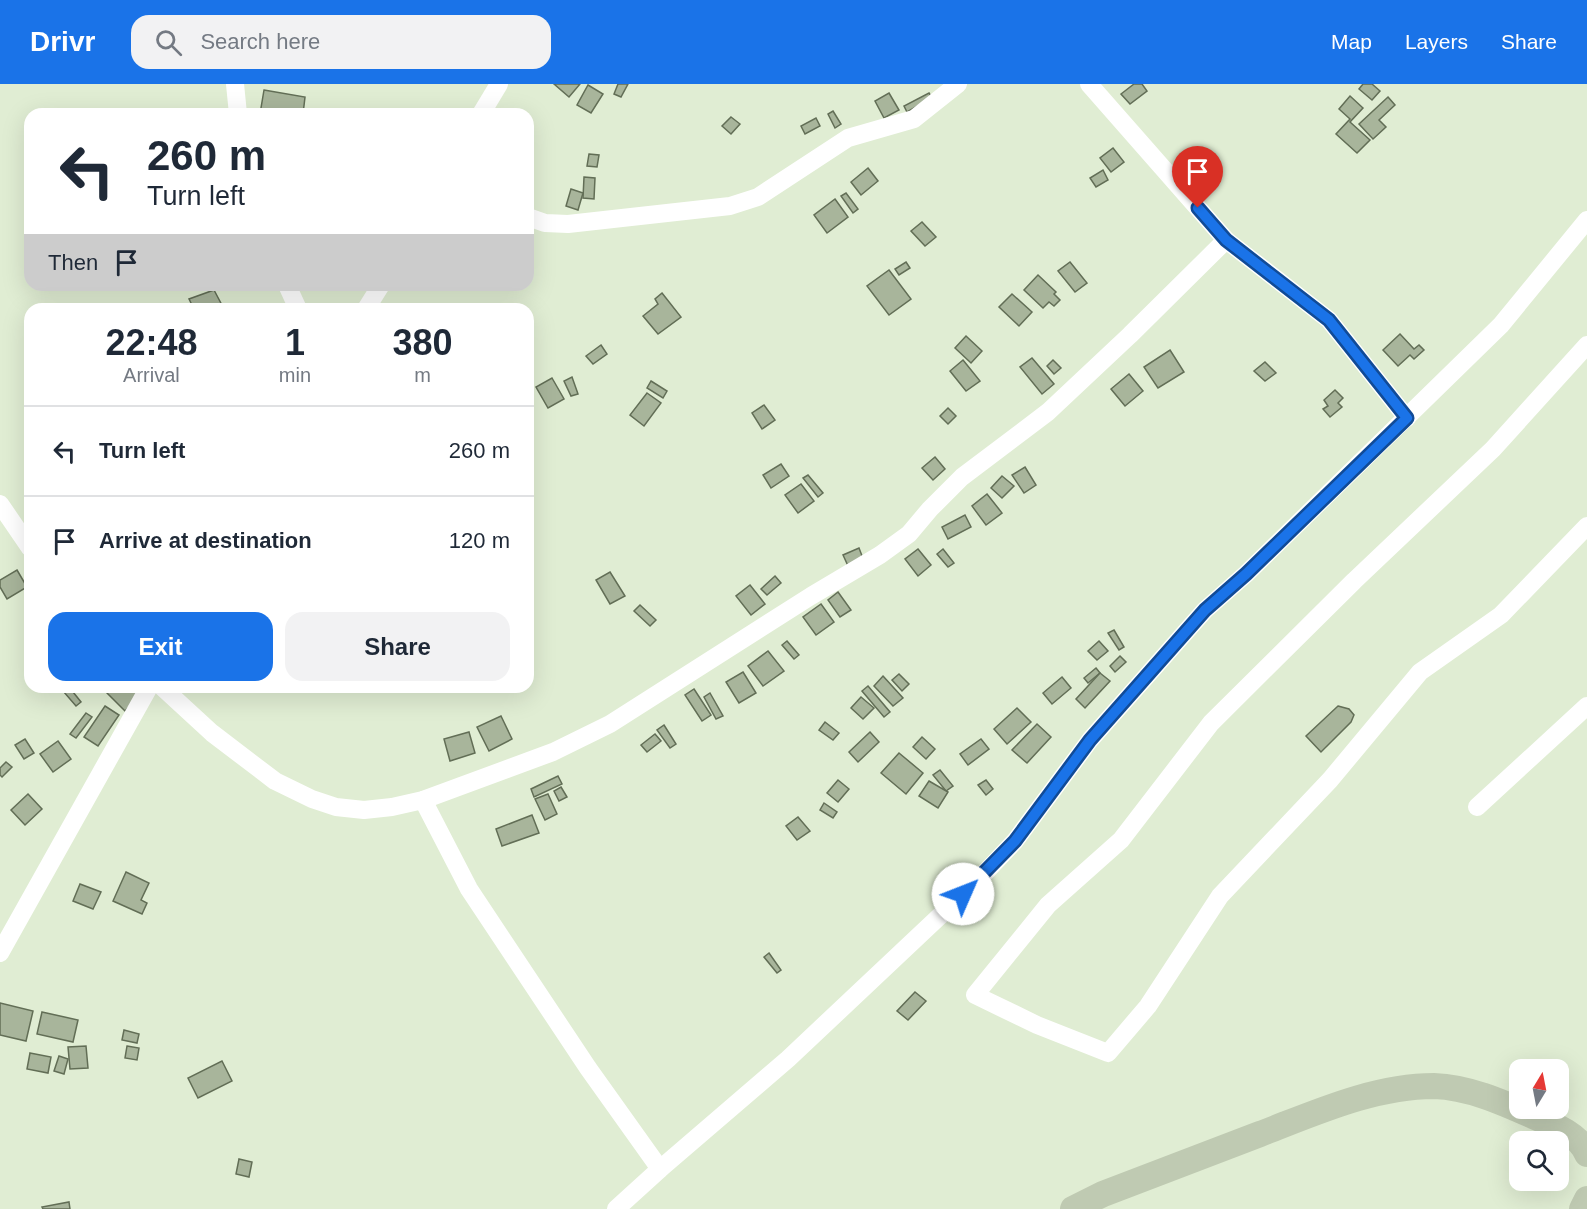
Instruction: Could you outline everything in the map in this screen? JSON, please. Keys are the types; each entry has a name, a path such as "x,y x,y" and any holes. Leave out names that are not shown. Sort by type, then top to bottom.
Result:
{"main road":[{"path":"1073,1209 1103,1194 1332,1106 1403,1088 1436,1086 1468,1091 1510,1105 1557,1127 1583,1145 1587,1154"},
{"path":"1582,1209 1587,1199"}],"street":[{"path":"235,84 237,108"},
{"path":"485,108 499,84"},
{"path":"534,219 545,223 568,224 743,203 758,197 848,138 914,119 958,84"},
{"path":"1089,84 1226,240 1329,320 1407,418"},
{"path":"616,1209 660,1168 788,1059 978,880 1015,841 1090,740 1205,610 1246,574 1501,325 1587,220"},
{"path":"169,693 212,733 275,781 312,799 336,807 364,810 423,800 553,752 610,724 811,596 880,555 909,534 962,477 1048,412 1226,240"},
{"path":"1587,345 1493,449 1354,581 1211,723 1121,840 1048,905 975,995 1037,1025 1108,1053 1148,1006 1220,896 1330,780 1420,672 1501,615 1587,526"},
{"path":"0,504 24,539"},
{"path":"0,953 146,693"},
{"path":"1477,807 1587,706"},
{"path":"423,800 469,890 588,1068 660,1168"}],"building":[{"path":"554,84 580,84 569,97"},
{"path":"618,84 628,84 621,97 614,94"},
{"path":"1134,84 1142,84 1147,91 1130,104 1121,94"},
{"path":"1363,84 1372,84 1380,91 1372,100 1359,89"},
{"path":"588,85 603,94 591,113 577,105"},
{"path":"264,90 305,97 304,108 261,108"},
{"path":"889,93 899,110 884,118 875,101"},
{"path":"929,93 932,98 907,112 904,106"},
{"path":"1350,96 1363,108 1350,122 1370,140 1357,153 1336,134 1350,119 1339,109"},
{"path":"1388,97 1395,105 1379,120 1386,127 1373,139 1359,124"},
{"path":"833,111 841,124 835,128 828,114"},
{"path":"731,117 740,124 731,134 722,126"},
{"path":"816,118 820,126 805,134 801,126"},
{"path":"1113,148 1124,162 1111,172 1100,158"},
{"path":"589,154 599,155 597,167 587,166"},
{"path":"868,168 878,181 861,195 851,182"},
{"path":"1103,170 1108,180 1096,187 1090,178"},
{"path":"584,177 595,178 594,199 583,198"},
{"path":"571,189 583,193 578,210 566,206"},
{"path":"846,193 858,209 853,213 841,196"},
{"path":"835,199 848,217 827,233 814,215"},
{"path":"922,222 936,237 925,246 911,231"},
{"path":"906,262 910,268 899,275 895,269"},
{"path":"1070,262 1087,283 1075,292 1058,271"},
{"path":"889,270 911,299 889,315 867,286"},
{"path":"1038,275 1056,292 1054,294 1060,300 1054,306 1049,302 1043,308 1024,290"},
{"path":"215,291 221,303 191,303 189,299"},
{"path":"662,293 681,317 658,334 643,316 658,304 655,299"},
{"path":"1012,294 1032,312 1019,326 999,307"},
{"path":"1400,334 1414,349 1419,345 1424,350 1414,359 1410,355 1398,366 1383,350"},
{"path":"966,336 982,351 971,363 955,348"},
{"path":"601,345 607,354 593,364 586,356"},
{"path":"1170,350 1184,372 1158,388 1144,367"},
{"path":"1032,358 1054,384 1042,394 1020,367"},
{"path":"963,360 980,381 966,391 950,371"},
{"path":"1053,360 1061,368 1054,374 1047,366"},
{"path":"1265,362 1276,373 1265,381 1254,371"},
{"path":"1129,374 1143,391 1125,406 1111,389"},
{"path":"572,377 578,394 571,396 564,381"},
{"path":"552,378 564,399 548,408 536,387"},
{"path":"651,381 667,391 663,398 647,388"},
{"path":"1335,390 1343,398 1338,403 1342,407 1330,417 1323,409 1328,406 1324,400"},
{"path":"647,393 661,403 644,426 630,415"},
{"path":"764,405 775,420 762,429 752,413"},
{"path":"948,408 956,416 948,424 940,416"},
{"path":"935,457 945,469 933,480 922,468"},
{"path":"781,464 789,476 771,488 763,475"},
{"path":"1025,467 1036,485 1024,493 1012,475"},
{"path":"808,475 823,493 818,497 803,478"},
{"path":"1002,476 1014,486 1002,498 991,488"},
{"path":"801,484 814,501 798,513 785,495"},
{"path":"987,494 1002,513 986,525 972,506"},
{"path":"965,515 971,527 948,539 942,527"},
{"path":"859,548 864,561 849,568 843,555"},
{"path":"918,549 931,565 918,576 905,559"},
{"path":"943,549 954,563 948,567 937,554"},
{"path":"17,570 24,582 24,589 7,599 0,587 0,580"},
{"path":"610,572 625,596 610,604 596,580"},
{"path":"775,576 781,583 767,595 761,589"},
{"path":"750,585 765,604 751,615 736,596"},
{"path":"838,592 851,610 840,617 828,600"},
{"path":"821,604 834,622 816,635 803,617"},
{"path":"640,605 656,620 650,626 634,611"},
{"path":"1114,630 1124,647 1119,650 1108,633"},
{"path":"787,641 799,655 794,659 782,645"},
{"path":"1099,641 1108,651 1097,660 1088,651"},
{"path":"768,651 784,671 763,686 748,666"},
{"path":"1120,656 1126,662 1115,672 1110,666"},
{"path":"1096,668 1100,673 1088,683 1084,678"},
{"path":"743,672 756,693 739,703 726,682"},
{"path":"1100,673 1110,681 1085,708 1076,699"},
{"path":"899,674 909,684 902,691 892,680"},
{"path":"883,676 903,698 893,706 874,686"},
{"path":"1062,677 1071,688 1052,704 1043,693"},
{"path":"868,686 890,712 884,717 862,691"},
{"path":"694,689 711,715 702,721 685,695"},
{"path":"65,693 74,693 81,702 76,706"},
{"path":"107,693 143,693 125,711"},
{"path":"710,693 723,716 716,719 704,697"},
{"path":"861,697 874,708 863,719 851,708"},
{"path":"105,706 119,715 98,746 84,737"},
{"path":"1338,706 1349,709 1354,715 1351,722 1321,752 1306,736"},
{"path":"1017,708 1031,722 1007,744 994,729"},
{"path":"86,713 92,717 76,738 70,734"},
{"path":"501,716 512,739 489,751 477,727"},
{"path":"825,722 839,733 833,740 819,730"},
{"path":"1037,724 1051,737 1027,763 1012,750"},
{"path":"664,725 676,744 670,748 657,730"},
{"path":"469,732 475,753 450,761 444,739"},
{"path":"870,732 879,742 858,762 849,752"},
{"path":"655,734 661,741 647,752 641,745"},
{"path":"922,737 935,749 926,759 913,747"},
{"path":"25,739 34,753 24,759 15,745"},
{"path":"981,739 989,749 968,765 960,754"},
{"path":"58,741 71,759 53,772 40,754"},
{"path":"899,753 923,773 906,794 881,773"},
{"path":"6,762 12,767 2,777 0,768"},
{"path":"940,770 953,786 946,791 933,775"},
{"path":"558,776 562,784 534,797 531,789"},
{"path":"838,780 849,789 838,802 827,793"},
{"path":"986,780 993,789 986,795 978,785"},
{"path":"929,781 948,792 938,808 919,796"},
{"path":"561,787 567,797 559,801 554,791"},
{"path":"28,794 42,809 25,825 11,810"},
{"path":"548,794 557,814 545,820 535,799"},
{"path":"824,803 837,812 833,818 820,810"},
{"path":"532,815 539,833 502,846 496,829"},
{"path":"798,817 810,831 797,840 786,826"},
{"path":"126,872 149,883 141,900 147,903 142,914 113,901"},
{"path":"80,884 101,892 93,909 73,901"},
{"path":"769,953 781,970 777,973 764,957"},
{"path":"915,992 926,1001 908,1020 897,1011"},
{"path":"0,1003 33,1011 26,1041 0,1035"},
{"path":"42,1012 78,1020 73,1042 37,1034"},
{"path":"124,1030 139,1034 137,1043 122,1040"},
{"path":"86,1046 88,1068 70,1069 68,1047"},
{"path":"127,1046 139,1048 137,1060 125,1058"},
{"path":"30,1053 51,1057 48,1073 27,1069"},
{"path":"59,1056 68,1059 64,1074 54,1071"},
{"path":"222,1061 232,1081 198,1098 188,1078"},
{"path":"239,1159 252,1162 249,1177 236,1174"},
{"path":"69,1202 70,1209 43,1209 42,1207"}],"route":[{"path":"963,894 1015,841 1090,740 1205,610 1246,574 1407,418 1329,320 1226,240 1198,208"}]}
